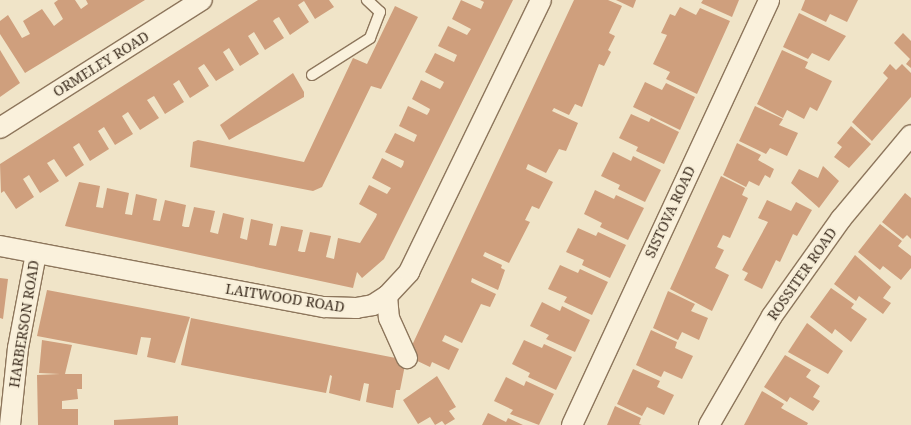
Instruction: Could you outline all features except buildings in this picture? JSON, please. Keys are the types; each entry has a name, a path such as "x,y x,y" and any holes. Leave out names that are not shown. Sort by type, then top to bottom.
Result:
{"street":[{"name":"ORMELEY ROAD","path":"0,128 202,0"},
{"name":"LAITWOOD ROAD","path":"0,246 324,307 356,308 373,305 387,296 409,272 541,0"},
{"name":"SISTOVA ROAD","path":"572,425 769,0"},
{"name":"ROSSITER ROAD","path":"709,425 772,316 841,219 911,135"},
{"name":"HARBERSON ROAD","path":"7,422 18,348 36,254"},
{"path":"387,296 389,318 407,358"}],"lane":[{"path":"312,74 370,38 380,12 368,0"}]}
